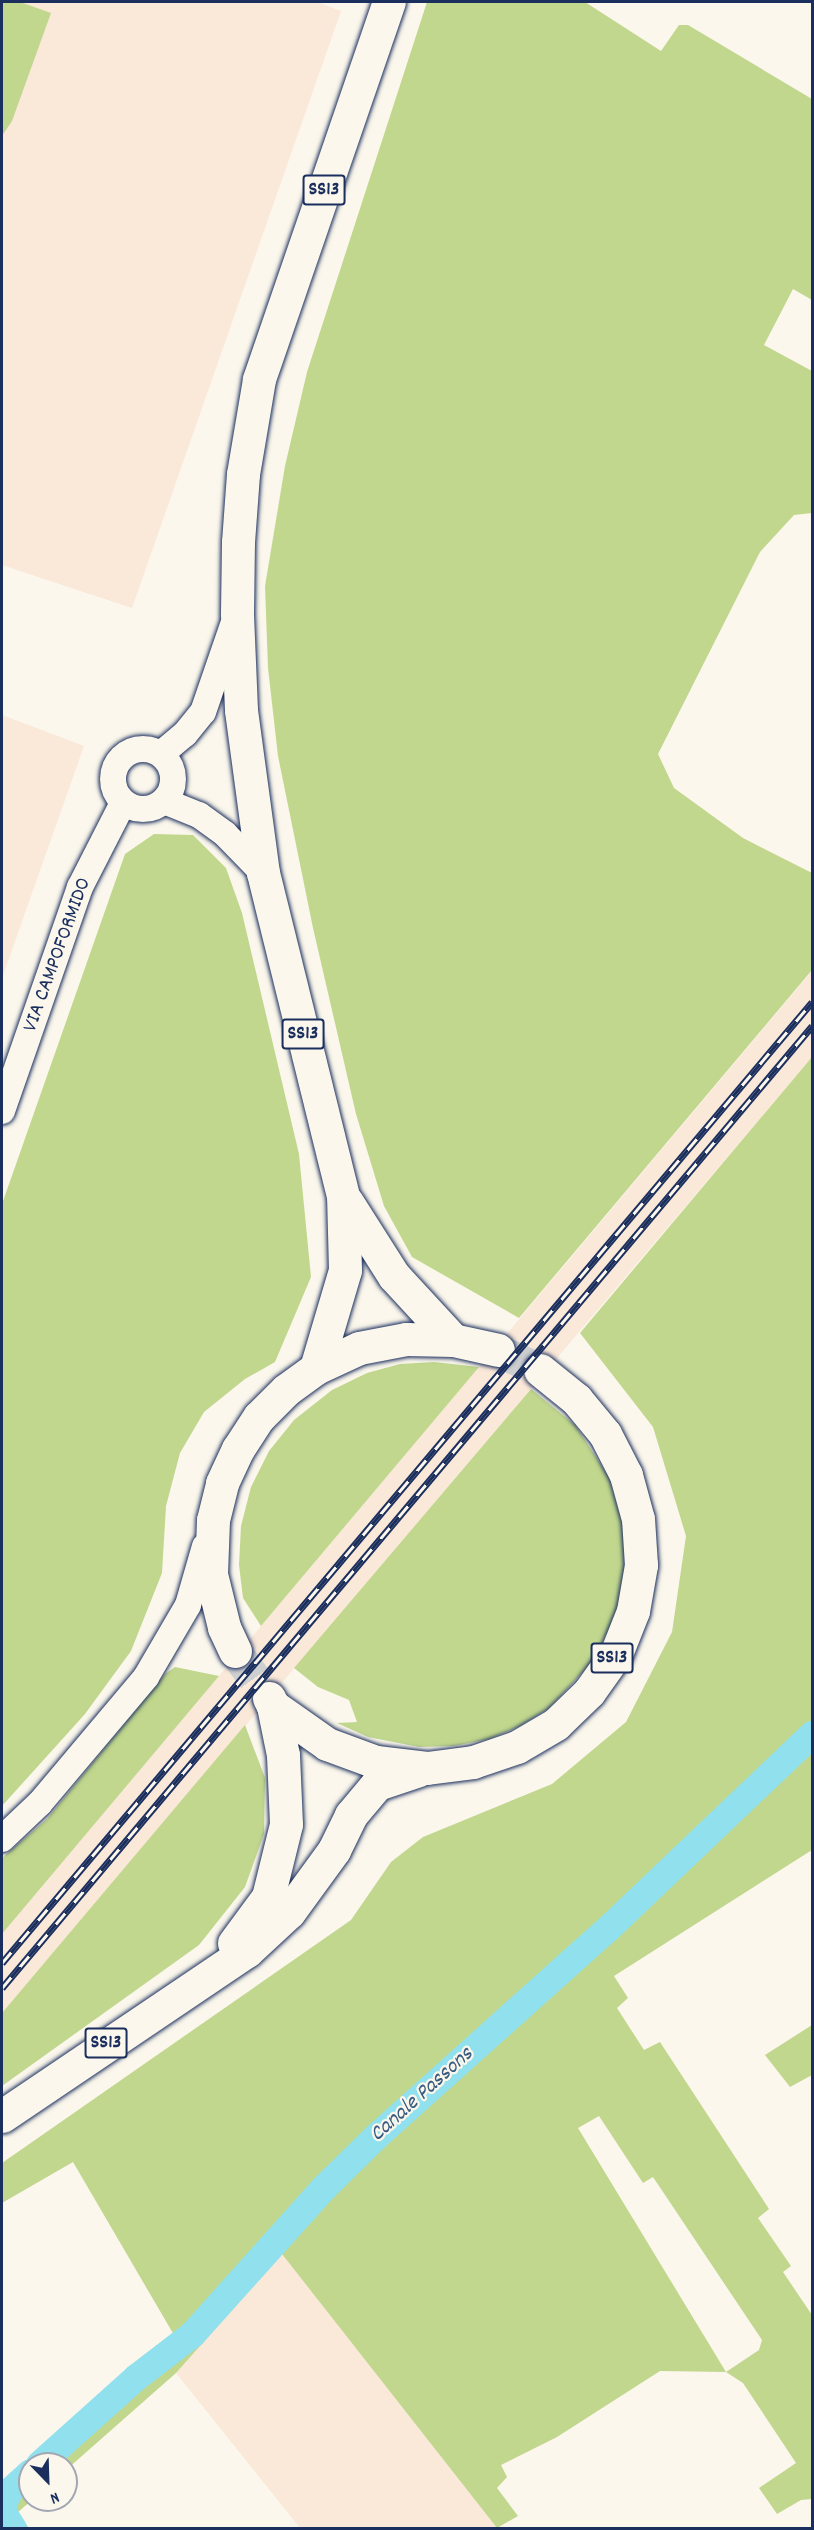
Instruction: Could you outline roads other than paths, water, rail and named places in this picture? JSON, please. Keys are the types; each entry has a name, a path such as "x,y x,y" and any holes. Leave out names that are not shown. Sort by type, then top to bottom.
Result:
{"main road":[{"name":"SS13","path":"316,1368 345,1270 343,1196 263,873 244,731 237,613 243,474 259,379 389,2"},
{"name":"SS13","path":"343,1196 394,1276 453,1340"},
{"path":"235,1651 224,1627 212,1574 213,1520 222,1483 238,1449 259,1417 285,1390 316,1368 371,1346 406,1339 453,1340 498,1350"},
{"name":"SS13","path":"2,2116 247,1951 289,1912 334,1850 351,1815 377,1784 427,1768 473,1762 506,1751 556,1724 590,1692 616,1653 633,1611 641,1565 638,1519 626,1475 605,1434 576,1399 540,1370"},
{"name":"SS13","path":"212,1973 268,1898 278,1866 286,1824 285,1785 271,1702 327,1744 376,1762 427,1768"}],"street":[{"path":"161,754 185,734 203,712 237,613"},
{"path":"138,748 161,754 168,761 174,782 164,801 149,809 123,803 112,782 118,760 138,748"},
{"path":"164,801 198,815 225,834 263,873"},
{"name":"VIA CAMPOFORMIDO","path":"2,1111 80,887 123,803"},
{"path":"2,1839 40,1803 146,1677 188,1605 213,1520"}],"waterway":[{"name":"Canale Passons","path":"52,2452 136,2377 192,2334 324,2187 376,2136 607,1929 812,1734"},
{"name":"Canale Passons","path":"13,2528 2,2511 9,2491 18,2483"}],"tunnel":[{"path":"498,1350 540,1370"},
{"path":"235,1651 269,1698"}],"railway":[{"path":"2,1963 812,1002"},
{"path":"2,1988 812,1026"}]}
